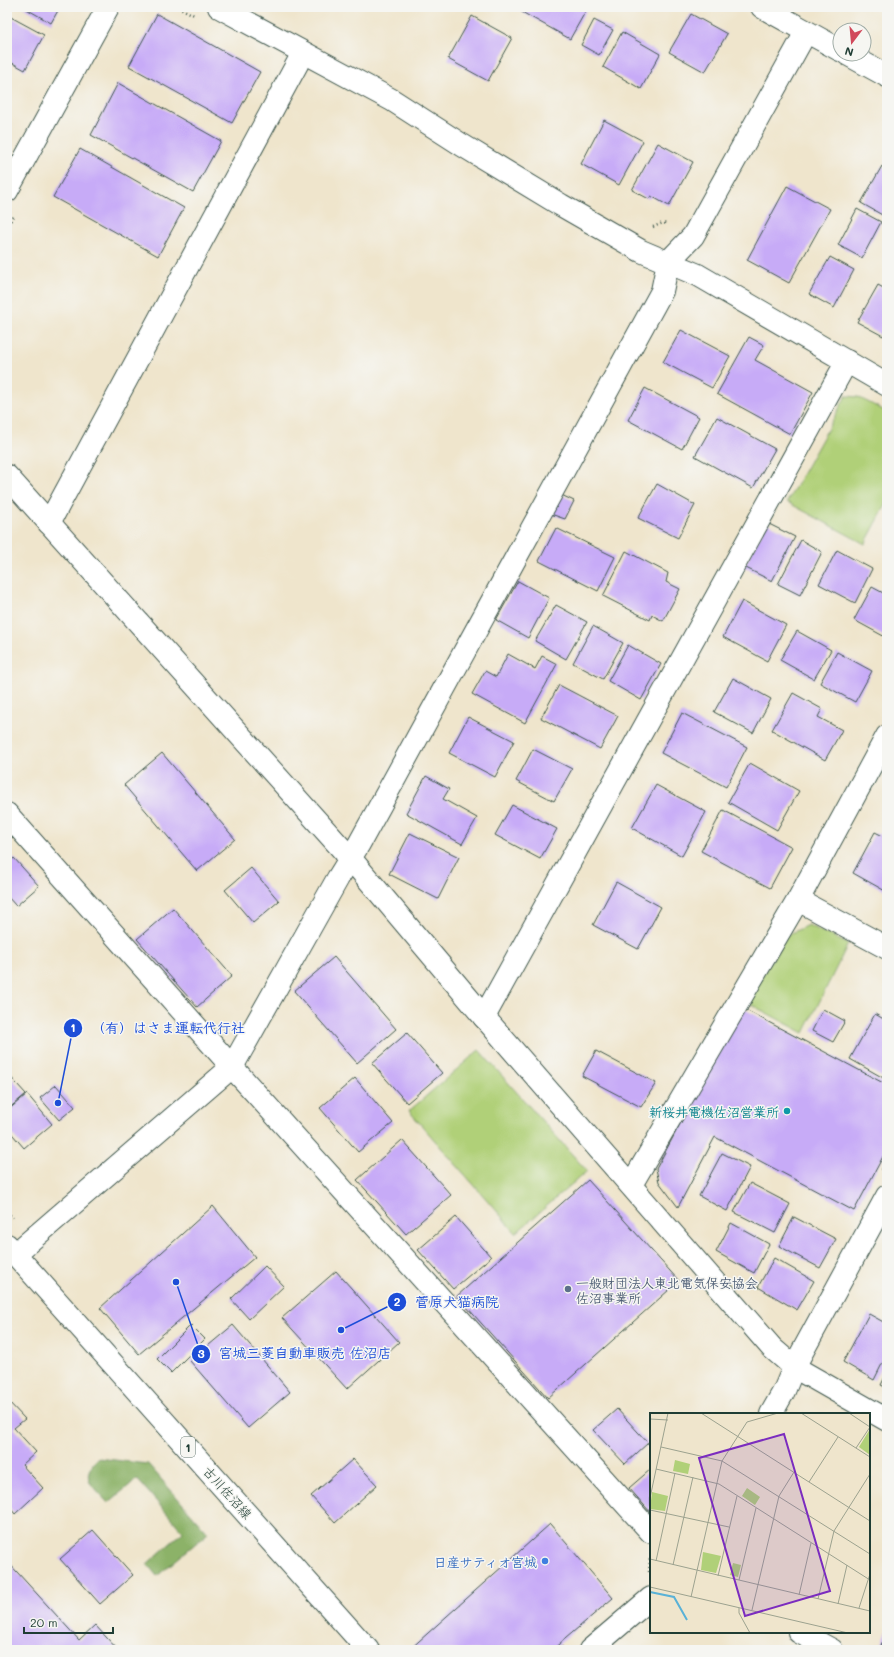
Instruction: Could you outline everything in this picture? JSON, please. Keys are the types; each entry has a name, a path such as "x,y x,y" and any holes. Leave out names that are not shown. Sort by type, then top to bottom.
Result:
{"street":[{"path":"7,191 108,7"},
{"path":"219,7 392,100 462,145 641,251 698,275 887,385"},
{"path":"762,7 832,46"},
{"path":"11,1250 232,1067 350,858 662,291 668,262 693,236 806,32"},
{"path":"49,523 303,53"},
{"path":"862,62 887,76"},
{"path":"484,1017 847,362"},
{"path":"7,476 350,858 484,1017 772,1348 794,1367 887,1420"},
{"path":"631,1185 798,900 887,736"},
{"path":"7,814 232,1067 650,1531"},
{"path":"798,900 887,948"},
{"path":"772,1413 794,1367 887,1196"},
{"name":"古川佐沼線","path":"11,1250 368,1650"},
{"path":"590,1650 650,1599"},
{"path":"801,1633 832,1650"}],"green space":[{"path":"846,396 858,397 887,412 887,503 865,544 787,502"},
{"path":"808,925 848,944 804,1033 746,1002 787,935"},
{"path":"479,1050 587,1171 516,1233 409,1111"},
{"path":"98,1458 148,1464 208,1533 157,1576 147,1564 183,1532 137,1479 108,1503 93,1487 88,1477 92,1465"}],"building":[{"path":"23,7 60,7 51,23"},
{"path":"523,7 588,7 570,39 520,11"},
{"path":"157,14 260,72 232,123 129,66"},
{"path":"691,14 727,34 705,72 669,52"},
{"path":"7,15 44,35 25,70 7,60"},
{"path":"472,16 512,38 488,81 448,59"},
{"path":"594,20 613,30 599,55 581,45"},
{"path":"622,32 660,54 641,89 603,67"},
{"path":"118,83 221,141 193,192 91,135"},
{"path":"604,120 643,141 619,185 581,164"},
{"path":"658,143 693,162 669,206 651,196 649,199 632,190"},
{"path":"80,149 184,208 158,256 53,197"},
{"path":"882,166 887,169 887,210 884,216 861,203"},
{"path":"787,186 830,209 789,283 747,260"},
{"path":"857,209 881,222 862,258 838,245"},
{"path":"830,257 854,270 834,308 809,294"},
{"path":"878,285 887,290 887,328 883,336 857,322"},
{"path":"681,330 730,356 712,388 663,362"},
{"path":"749,337 764,345 755,360 813,392 790,434 717,394"},
{"path":"645,388 699,417 682,449 628,420"},
{"path":"717,417 775,449 753,488 695,456"},
{"path":"657,484 695,505 678,538 638,518"},
{"path":"553,491 574,501 565,519 545,512"},
{"path":"767,523 795,537 772,581 744,567"},
{"path":"556,528 615,557 598,591 539,561"},
{"path":"801,540 822,552 800,595 778,584"},
{"path":"837,550 872,569 855,603 819,584"},
{"path":"626,551 668,573 666,582 680,589 663,621 652,615 650,620 603,596"},
{"path":"518,581 549,598 528,638 496,620"},
{"path":"872,587 887,595 887,638 854,620"},
{"path":"742,601 786,625 767,661 723,637"},
{"path":"556,605 587,622 566,659 535,641"},
{"path":"593,626 623,643 603,679 573,663"},
{"path":"797,631 831,650 814,679 780,660"},
{"path":"628,645 661,664 641,700 608,681"},
{"path":"837,652 872,671 855,702 820,683"},
{"path":"508,654 535,669 542,656 557,664 525,723 472,694 485,671 496,677"},
{"path":"733,678 771,699 753,733 714,712"},
{"path":"559,685 618,716 600,749 541,718"},
{"path":"793,693 822,709 818,717 842,730 825,760 772,730"},
{"path":"682,713 747,747 726,787 661,753"},
{"path":"468,717 514,741 495,777 449,753"},
{"path":"533,749 572,769 554,801 516,781"},
{"path":"162,753 235,839 197,871 124,785"},
{"path":"750,763 799,791 777,830 728,802"},
{"path":"426,776 449,789 443,799 477,818 462,844 406,813"},
{"path":"656,785 706,812 682,856 632,828"},
{"path":"512,805 557,829 540,859 495,835"},
{"path":"723,810 792,847 770,888 701,851"},
{"path":"875,832 887,838 887,892 853,873"},
{"path":"410,833 459,857 438,899 389,874"},
{"path":"14,858 39,886 16,906 7,896 7,864"},
{"path":"251,868 279,901 253,923 225,890"},
{"path":"616,882 661,907 638,949 593,925"},
{"path":"173,908 232,976 197,1007 137,939"},
{"path":"334,957 396,1029 357,1063 294,991"},
{"name":"新桜井電機佐沼営業所","path":"742,1008 887,1085 887,1149 854,1211 715,1137 678,1207 659,1182 656,1169"},
{"path":"823,1009 845,1021 833,1042 812,1031"},
{"path":"875,1014 887,1021 887,1080 850,1059"},
{"path":"407,1033 442,1073 407,1103 372,1063"},
{"path":"596,1051 656,1083 641,1107 582,1076"},
{"path":"7,1073 26,1094 7,1110"},
{"path":"355,1078 393,1123 358,1152 320,1108"},
{"path":"56,1085 75,1107 59,1120 40,1098"},
{"path":"27,1094 52,1124 24,1148 7,1128 7,1111"},
{"path":"402,1140 451,1195 406,1234 357,1180"},
{"path":"722,1153 750,1167 727,1211 699,1196"},
{"name":"一般財団法人東北電気保安協会 佐沼事業所","path":"588,1180 679,1281 548,1398 457,1296"},
{"path":"750,1183 790,1204 775,1233 734,1212"},
{"path":"213,1206 255,1257 139,1354 100,1308"},
{"path":"456,1217 491,1257 453,1289 418,1250"},
{"path":"794,1217 836,1239 820,1268 779,1246"},
{"path":"731,1223 769,1244 754,1273 716,1252"},
{"path":"774,1258 814,1281 797,1310 758,1287"},
{"path":"265,1266 284,1286 249,1319 231,1299"},
{"path":"336,1271 399,1342 347,1389 282,1318"},
{"path":"869,1314 887,1324 887,1354 874,1380 843,1362"},
{"path":"191,1325 205,1339 171,1373 157,1359"},
{"path":"233,1325 290,1392 248,1428 190,1361"},
{"path":"887,1373 887,1388 881,1385"},
{"path":"7,1400 25,1419 14,1428 36,1452 22,1465 43,1488 15,1514 7,1504"},
{"path":"617,1409 648,1443 625,1464 593,1430"},
{"path":"353,1459 377,1485 335,1523 311,1496"},
{"path":"650,1470 650,1512 629,1488"},
{"name":"日産サティオ宮城","path":"550,1524 613,1598 552,1650 409,1650"},
{"path":"93,1530 133,1575 100,1604 60,1559"},
{"path":"7,1561 79,1640 95,1625 118,1650 7,1650"},
{"path":"887,1631 887,1650 879,1650"}],"place":[{"name":"（有）はさま運転代行社","path":"58,1103"},
{"name":"新桜井電機佐沼営業所","path":"787,1111"},
{"name":"宮城三菱自動車販売 佐沼店","path":"176,1282"},
{"name":"一般財団法人東北電気保安協会 佐沼事業所","path":"568,1289"},
{"name":"菅原犬猫病院","path":"341,1330"},
{"name":"日産サティオ宮城","path":"545,1561"}]}
